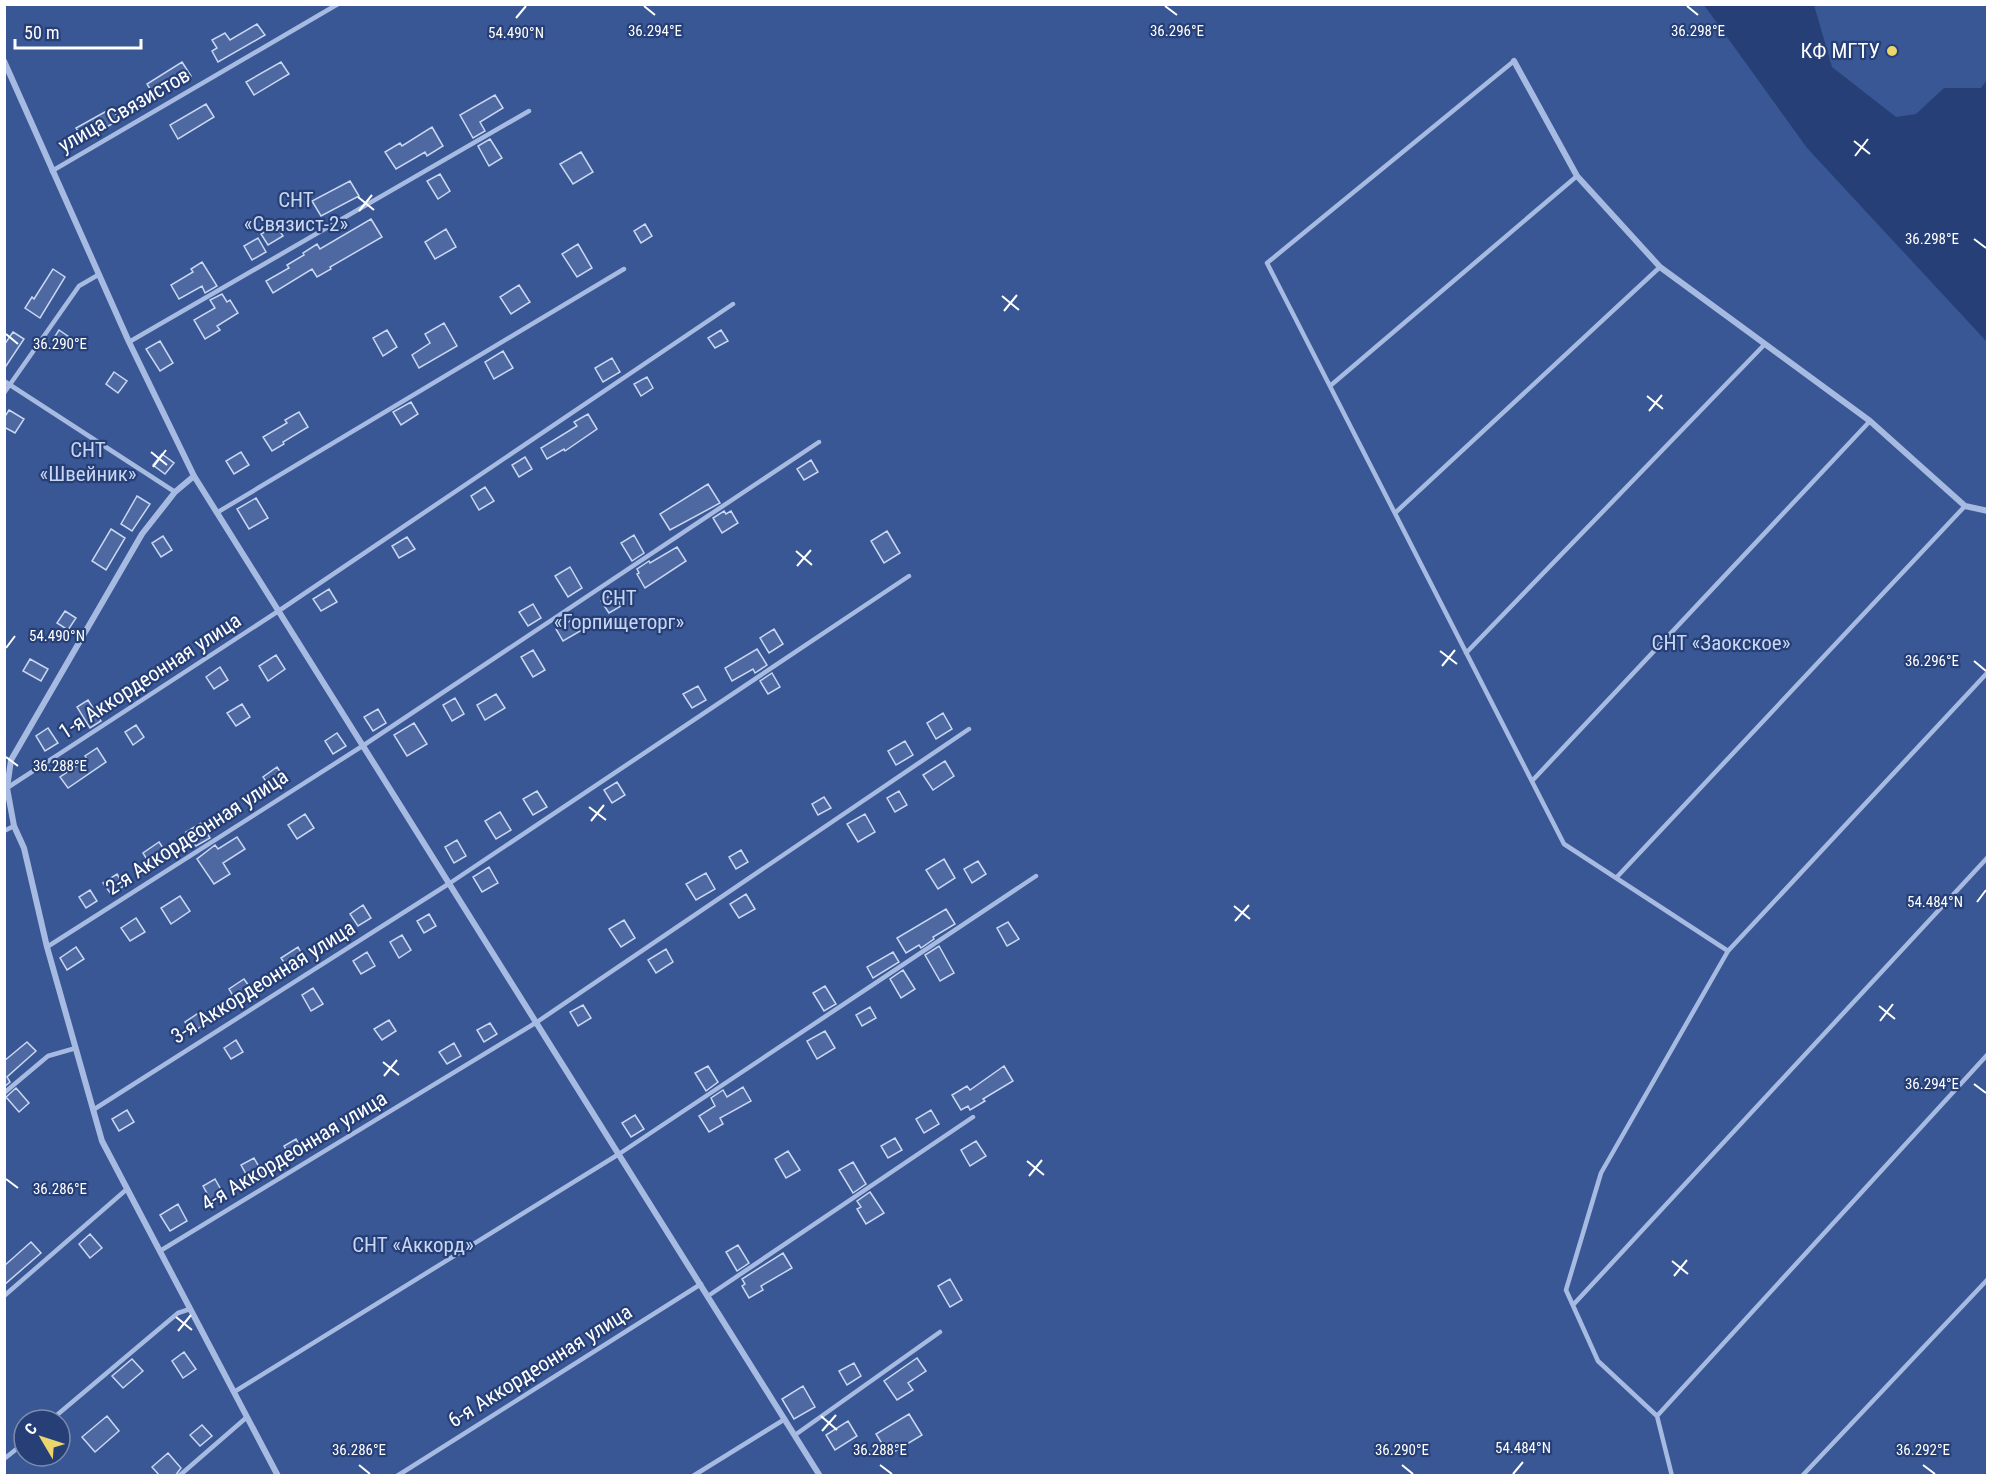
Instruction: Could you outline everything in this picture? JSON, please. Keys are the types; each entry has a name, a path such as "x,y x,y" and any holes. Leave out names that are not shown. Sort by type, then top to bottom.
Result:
{"street":[{"path":"1514,61 1577,176 1660,267 1870,421 1965,506 1988,511"},
{"path":"5,62 98,275 194,476 820,1476"},
{"path":"194,476 175,492 142,534 11,760 8,788 14,826 24,848 47,947 102,1142 278,1476"}],"lane":[{"name":"улица Связистов","path":"52,171 338,4"},
{"path":"1514,61 1267,263 1564,844 1728,951"},
{"path":"129,342 528,111"},
{"path":"1330,386 1577,176"},
{"path":"1395,513 1660,267"},
{"path":"218,512 624,269"},
{"path":"4,393 7,382 79,286 98,275"},
{"name":"1-я Аккордеонная улица","path":"8,788 280,610 733,304"},
{"path":"1466,653 1765,344"},
{"path":"7,382 175,492"},
{"path":"1532,781 1870,421"},
{"name":"2-я Аккордеонная улица","path":"47,947 364,745 819,442"},
{"path":"1616,878 1965,506"},
{"name":"3-я Аккордеонная улица","path":"93,1110 450,883 909,576"},
{"path":"1672,1476 1658,1416 1598,1361 1566,1290 1601,1173 1728,951 1988,672"},
{"name":"4-я Аккордеонная улица","path":"160,1251 537,1022 969,729"},
{"path":"4,831 14,826"},
{"path":"1573,1305 1988,857"},
{"path":"234,1392 619,1154 1036,876"},
{"path":"4,1093 48,1056 76,1047"},
{"path":"1658,1416 1988,1054"},
{"path":"708,1296 973,1117"},
{"path":"4,1296 127,1189"},
{"path":"1802,1476 1988,1280"},
{"name":"6-я Аккордеонная улица","path":"398,1476 701,1284"},
{"path":"65,1408 178,1313 190,1309"},
{"path":"795,1435 940,1332"},
{"path":"180,1476 247,1417"},
{"path":"693,1476 785,1419"}],"green space":[{"path":"4,5 1704,5 1807,148 1987,342 1987,1475 5,1475"},
{"name":"КФ МГТУ","path":"1814,5 1987,5 1987,80 1981,88 1944,88 1916,114 1896,117 1832,67"}],"building":[{"path":"257,24 265,35 218,62 212,51 217,48 212,40 225,33 230,40"},
{"path":"182,62 191,76 155,97 147,84"},
{"path":"281,62 289,74 254,95 246,82"},
{"path":"495,95 503,108 480,122 485,131 473,138 460,115"},
{"path":"206,104 214,117 178,139 170,125"},
{"path":"112,108 119,120 84,140 76,128"},
{"path":"432,127 443,146 427,156 425,152 396,169 385,152 400,143 402,146"},
{"path":"490,139 502,158 489,166 478,146"},
{"path":"581,152 593,172 573,184 560,164"},
{"path":"440,174 450,191 438,199 427,181"},
{"path":"350,181 359,196 321,216 312,201"},
{"path":"371,219 382,237 317,277 312,269 273,293 266,281 289,268 287,265 317,244 320,249"},
{"path":"645,224 652,236 641,243 634,231"},
{"path":"276,225 283,236 268,245 261,234"},
{"path":"446,229 456,247 435,259 425,242"},
{"path":"258,238 266,252 252,260 244,246"},
{"path":"578,244 592,268 577,277 562,254"},
{"path":"202,262 217,286 205,293 202,286 179,299 171,285 193,272 191,269"},
{"path":"53,269 65,277 40,318 25,308 32,297 34,299"},
{"path":"519,285 530,302 511,314 500,297"},
{"path":"222,294 227,302 230,300 238,313 217,326 220,330 205,339 194,320 215,308 210,300"},
{"path":"444,323 457,346 419,368 412,355 430,343 425,334"},
{"path":"59,330 72,339 64,350 52,341"},
{"path":"387,330 397,347 383,356 373,338"},
{"path":"721,330 728,341 715,348 708,338"},
{"path":"13,332 24,339 4,369 4,345"},
{"path":"160,341 173,363 160,371 146,349"},
{"path":"503,351 513,368 494,379 485,362"},
{"path":"612,358 620,372 603,382 595,368"},
{"path":"114,372 127,381 118,393 106,384"},
{"path":"647,377 653,388 641,396 634,384"},
{"path":"411,402 418,414 401,425 393,412"},
{"path":"9,410 24,419 15,433 4,427 4,418"},
{"path":"299,412 308,427 272,451 263,437 287,423 285,420"},
{"path":"588,414 597,429 565,451 564,449 547,459 541,448 577,426 574,422"},
{"path":"241,452 249,465 234,474 226,461"},
{"path":"162,454 174,463 165,474 153,465"},
{"path":"525,457 532,469 519,477 512,465"},
{"path":"811,460 818,472 804,480 797,469"},
{"path":"708,484 720,503 670,530 660,514"},
{"path":"485,487 494,501 479,510 471,496"},
{"path":"137,496 150,504 132,531 121,524"},
{"path":"256,498 268,518 249,529 237,509"},
{"path":"724,511 726,514 731,511 738,523 722,533 713,518"},
{"path":"111,529 125,538 106,570 92,561"},
{"path":"887,531 900,553 884,563 871,541"},
{"path":"634,535 644,553 632,561 621,543"},
{"path":"163,536 172,550 161,557 152,543"},
{"path":"407,537 415,549 399,558 392,546"},
{"path":"677,547 686,561 645,588 637,574 639,573 637,569"},
{"path":"570,567 582,588 568,597 555,576"},
{"path":"329,589 337,602 321,611 313,599"},
{"path":"614,593 621,606 609,613 601,601"},
{"path":"533,604 541,618 528,626 519,612"},
{"path":"65,611 76,618 68,630 57,623"},
{"path":"575,618 582,630 563,641 556,629"},
{"path":"774,629 783,644 769,653 760,638"},
{"path":"757,649 767,665 755,673 753,669 732,681 725,668"},
{"path":"533,650 545,670 533,677 521,657"},
{"path":"276,655 285,669 268,681 259,666"},
{"path":"30,659 48,669 41,681 23,671"},
{"path":"220,667 228,680 214,689 206,677"},
{"path":"772,673 780,687 768,694 760,681"},
{"path":"698,686 706,700 692,708 683,694"},
{"path":"496,694 505,708 485,720 477,705"},
{"path":"455,698 464,714 452,721 443,705"},
{"path":"88,700 101,721 90,728 77,707"},
{"path":"242,704 250,717 236,726 227,713"},
{"path":"378,709 386,723 373,731 364,717"},
{"path":"943,713 952,729 936,739 927,723"},
{"path":"414,723 427,744 407,756 394,735"},
{"path":"136,725 144,737 133,745 125,732"},
{"path":"48,728 58,743 45,751 36,736"},
{"path":"337,733 346,746 333,754 325,741"},
{"path":"905,741 913,755 896,765 888,751"},
{"path":"97,748 106,762 68,788 60,777 87,759 85,756"},
{"path":"945,761 954,776 933,790 923,775"},
{"path":"277,767 287,782 273,791 263,777"},
{"path":"617,782 625,795 612,803 604,790"},
{"path":"537,791 547,807 533,815 523,799"},
{"path":"899,791 907,805 895,812 887,798"},
{"path":"824,797 831,808 818,815 812,804"},
{"path":"500,812 511,830 496,839 485,821"},
{"path":"305,814 314,828 297,839 288,825"},
{"path":"865,814 875,832 858,842 847,824"},
{"path":"201,823 210,838 196,846 186,832"},
{"path":"237,837 245,849 223,863 230,874 214,884 197,859 215,845 218,849"},
{"path":"457,840 466,856 454,863 445,847"},
{"path":"159,842 169,857 152,868 143,853"},
{"path":"741,850 748,862 736,869 729,857"},
{"path":"944,859 955,878 938,889 926,870"},
{"path":"978,861 986,874 972,883 964,869"},
{"path":"489,867 498,883 482,892 473,877"},
{"path":"706,873 715,889 696,900 686,884"},
{"path":"117,874 124,886 111,894 103,883"},
{"path":"90,890 97,901 86,908 79,897"},
{"path":"746,894 755,909 739,918 730,904"},
{"path":"180,896 190,911 171,924 161,908"},
{"path":"363,905 371,918 358,926 350,914"},
{"path":"946,909 955,924 933,937 934,939 921,948 919,945 906,953 897,938"},
{"path":"429,914 436,926 424,933 417,921"},
{"path":"136,918 145,932 130,941 121,928"},
{"path":"624,920 635,938 621,947 609,929"},
{"path":"1008,922 1019,939 1007,946 997,928"},
{"path":"402,935 411,950 399,958 390,942"},
{"path":"939,946 954,973 940,981 925,955"},
{"path":"76,947 84,959 67,970 60,958"},
{"path":"298,947 304,958 303,963 290,971 281,958"},
{"path":"666,949 673,962 656,973 648,960"},
{"path":"367,952 375,966 361,974 353,961"},
{"path":"893,952 899,962 873,978 867,967"},
{"path":"903,970 915,989 901,998 890,979"},
{"path":"244,979 254,993 238,1004 229,989"},
{"path":"825,986 836,1004 824,1011 813,993"},
{"path":"313,988 323,1004 311,1011 302,995"},
{"path":"583,1005 591,1018 578,1026 570,1012"},
{"path":"870,1007 876,1018 862,1026 856,1015"},
{"path":"200,1012 207,1022 192,1033 185,1022"},
{"path":"389,1020 396,1031 382,1040 374,1029"},
{"path":"490,1023 497,1034 484,1042 477,1030"},
{"path":"825,1031 835,1048 817,1059 807,1041"},
{"path":"236,1040 243,1052 231,1059 224,1048"},
{"path":"27,1042 36,1051 7,1077 10,1082 4,1087 4,1061"},
{"path":"454,1043 461,1056 447,1064 439,1052"},
{"path":"708,1066 718,1082 706,1091 695,1073"},
{"path":"1004,1066 1013,1081 983,1099 985,1101 970,1110 968,1106 961,1110 952,1095 967,1086 970,1090"},
{"path":"743,1087 751,1101 720,1118 723,1124 709,1132 699,1116 715,1106 711,1098 723,1090 727,1097"},
{"path":"16,1088 29,1103 19,1112 6,1097"},
{"path":"127,1110 134,1122 119,1131 112,1119"},
{"path":"931,1110 939,1124 924,1133 916,1119"},
{"path":"635,1115 644,1129 631,1137 622,1123"},
{"path":"895,1138 902,1150 888,1158 881,1146"},
{"path":"296,1139 302,1150 291,1158 284,1146"},
{"path":"976,1141 986,1156 970,1166 961,1150"},
{"path":"788,1151 800,1170 786,1178 775,1159"},
{"path":"254,1158 263,1174 250,1181 241,1165"},
{"path":"853,1162 866,1184 853,1193 839,1170"},
{"path":"215,1179 224,1195 212,1202 203,1186"},
{"path":"870,1192 884,1213 866,1224 857,1209 861,1207 857,1201"},
{"path":"178,1204 187,1221 170,1231 160,1215"},
{"path":"90,1234 102,1248 90,1258 79,1244"},
{"path":"31,1242 41,1253 4,1285 4,1266"},
{"path":"738,1245 749,1263 737,1271 726,1252"},
{"path":"783,1253 792,1268 761,1286 763,1290 749,1298 742,1286 745,1284 742,1279"},
{"path":"950,1279 962,1300 950,1307 938,1286"},
{"path":"184,1352 196,1369 183,1378 172,1361"},
{"path":"917,1358 926,1371 908,1383 913,1390 897,1400 884,1381"},
{"path":"132,1359 143,1371 123,1388 112,1376"},
{"path":"854,1363 861,1376 847,1385 839,1371"},
{"path":"803,1386 815,1407 794,1419 782,1399"},
{"path":"909,1414 922,1435 889,1455 876,1434"},
{"path":"107,1416 119,1431 95,1452 82,1437"},
{"path":"848,1421 857,1436 835,1450 826,1435"},
{"path":"202,1425 212,1436 200,1446 190,1435"},
{"path":"168,1453 181,1468 175,1476 160,1476 152,1467"}],"place":[{"name":"КФ МГТУ","path":"1892,51"}],"park label":[{"name":"СНТ «Связист-2»","path":"296,212"},
{"name":"СНТ «Швейник»","path":"88,462"},
{"name":"СНТ «Горпищеторг»","path":"619,610"},
{"name":"СНТ «Заокское»","path":"1721,643"},
{"name":"СНТ «Аккорд»","path":"413,1245"}]}
